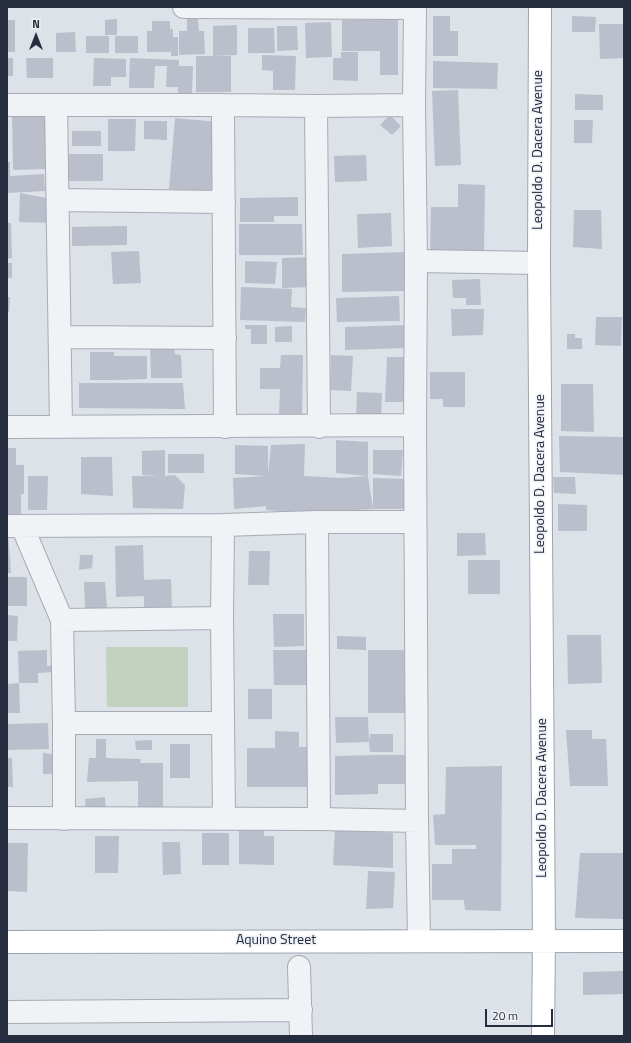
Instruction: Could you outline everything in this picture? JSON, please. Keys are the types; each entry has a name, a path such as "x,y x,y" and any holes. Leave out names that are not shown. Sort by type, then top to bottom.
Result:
{"main road":[{"name":"Leopoldo D. Dacera Avenue","path":"540,7 539,263 544,940 543,1036"},
{"name":"Aquino Street","path":"7,942 624,941"}],"street":[{"path":"184,7 415,8 415,522 419,941"},
{"path":"7,105 414,105"},
{"path":"56,105 61,427"},
{"path":"223,105 225,427"},
{"path":"316,106 319,427"},
{"path":"58,200 224,202"},
{"path":"416,262 539,263"},
{"path":"60,337 225,338"},
{"path":"7,427 319,427 415,425"},
{"path":"317,522 319,819"},
{"path":"64,819 62,620 14,526 415,522"},
{"path":"223,525 222,618 224,819"},
{"path":"62,620 222,618"},
{"path":"64,722 223,722"},
{"path":"7,818 319,819 417,821"},
{"path":"300,967 301,1036"},
{"path":"7,1012 301,1010"}],"green space":[{"path":"106,647 188,647 188,707 107,707"}],"building":[{"path":"433,16 450,16 450,31 458,31 458,56 433,56"},
{"path":"572,16 596,17 595,32 572,32"},
{"path":"198,18 199,31 204,31 205,54 179,55 179,31 187,31 187,19"},
{"path":"117,19 117,35 105,35 105,20"},
{"path":"7,20 15,20 15,52 7,52"},
{"path":"342,20 398,20 398,75 380,75 380,51 342,51"},
{"path":"152,21 170,21 170,29 173,29 173,37 178,37 178,56 171,56 171,52 147,52 147,31 152,31"},
{"path":"331,22 332,57 306,58 305,23"},
{"path":"599,24 624,24 624,58 600,59"},
{"path":"237,25 237,55 213,56 213,26"},
{"path":"277,26 297,26 298,50 277,51"},
{"path":"248,28 274,28 275,53 248,53"},
{"path":"75,32 76,52 56,52 56,33"},
{"path":"86,36 109,36 109,53 86,53"},
{"path":"115,36 138,36 138,53 115,53"},
{"path":"341,52 358,52 358,81 333,80 333,58 341,58"},
{"path":"262,55 296,56 295,90 273,90 273,71 262,70"},
{"path":"196,56 231,56 231,92 196,92"},
{"path":"7,58 13,58 13,76 7,76"},
{"path":"26,58 53,58 53,78 27,78"},
{"path":"94,58 126,59 126,77 111,77 111,86 93,86"},
{"path":"130,58 179,60 179,66 193,66 192,94 178,93 178,87 166,87 167,66 155,66 154,88 129,88"},
{"path":"433,61 498,63 497,89 433,88"},
{"path":"458,90 461,165 435,166 432,91"},
{"path":"575,94 603,95 603,110 575,110"},
{"path":"12,113 47,113 47,169 13,170"},
{"path":"390,115 401,126 392,135 380,125"},
{"path":"175,118 218,122 211,193 169,189"},
{"path":"108,119 136,119 135,151 108,151"},
{"path":"574,120 593,120 592,143 574,143"},
{"path":"144,121 167,121 167,140 144,139"},
{"path":"72,131 101,131 101,146 72,146"},
{"path":"69,154 103,154 103,181 68,181"},
{"path":"366,155 367,181 335,182 334,156"},
{"path":"7,162 10,162 10,176 44,174 45,191 7,193"},
{"path":"458,184 485,185 484,254 430,252 431,207 458,207"},
{"path":"20,193 52,199 52,223 19,222"},
{"path":"298,197 298,216 274,216 274,222 240,222 240,198"},
{"path":"574,210 601,210 602,249 573,247"},
{"path":"391,213 392,246 358,248 357,214"},
{"path":"7,223 11,223 12,258 7,259"},
{"path":"239,224 302,224 303,255 239,255"},
{"path":"127,226 127,245 72,246 72,227"},
{"path":"139,251 141,283 113,284 111,252"},
{"path":"406,252 406,291 342,292 342,254"},
{"path":"312,257 312,287 282,288 282,258"},
{"path":"245,261 277,262 275,284 245,283"},
{"path":"7,263 12,263 12,278 7,278"},
{"path":"480,279 481,305 466,305 466,298 453,298 452,280"},
{"path":"241,287 292,289 291,307 306,308 305,322 240,320"},
{"path":"399,296 400,321 337,322 336,298"},
{"path":"7,297 10,297 9,312 7,312"},
{"path":"451,309 484,309 483,335 452,336"},
{"path":"596,317 622,317 621,346 595,345"},
{"path":"245,325 267,325 267,344 251,344 251,329 245,329"},
{"path":"405,325 406,348 345,350 345,327"},
{"path":"292,326 292,342 275,342 275,327"},
{"path":"567,334 575,334 575,338 582,338 582,349 567,349"},
{"path":"150,347 174,347 175,354 181,355 182,378 151,378"},
{"path":"90,352 114,352 114,356 147,356 147,379 90,380"},
{"path":"281,355 303,355 302,415 279,414 280,389 260,389 260,368 280,368"},
{"path":"331,355 353,356 351,391 330,390"},
{"path":"387,357 409,357 408,402 385,402"},
{"path":"430,372 465,372 465,407 443,407 443,399 430,399"},
{"path":"79,383 183,383 185,409 79,408"},
{"path":"561,384 593,384 594,432 561,431"},
{"path":"357,392 382,393 381,420 356,419"},
{"path":"559,436 624,437 624,475 560,472"},
{"path":"336,440 368,442 368,476 336,473"},
{"path":"305,444 304,476 341,478 368,476 373,509 301,513 266,510 266,506 234,509 233,478 266,476 235,474 235,445 268,446 268,475 271,445"},
{"path":"7,448 16,448 16,465 24,465 24,494 21,494 21,514 7,514"},
{"path":"165,450 165,476 175,475 185,485 183,509 133,508 132,476 160,476 142,475 142,451"},
{"path":"373,450 403,450 401,476 373,474"},
{"path":"168,454 204,454 204,473 168,473"},
{"path":"81,457 112,457 113,496 81,494"},
{"path":"28,476 48,476 47,510 28,510"},
{"path":"553,477 575,477 576,494 554,493"},
{"path":"373,478 407,479 409,509 373,509"},
{"path":"558,504 587,505 587,531 558,531"},
{"path":"8,532 11,573 7,573"},
{"path":"457,533 485,533 486,555 457,556"},
{"path":"143,545 144,580 171,579 172,610 144,610 144,596 116,597 115,546"},
{"path":"249,551 270,551 269,585 248,585"},
{"path":"80,555 93,555 92,568 79,570"},
{"path":"468,560 500,560 500,594 468,594"},
{"path":"7,577 27,577 27,606 7,606"},
{"path":"84,582 105,582 107,608 85,608"},
{"path":"273,614 304,614 304,646 274,647"},
{"path":"7,615 18,616 17,641 7,641"},
{"path":"567,635 601,635 602,683 568,684"},
{"path":"337,636 366,637 366,650 337,649"},
{"path":"47,650 47,666 55,665 55,672 38,673 38,683 19,683 18,651"},
{"path":"273,650 306,650 306,685 274,685"},
{"path":"368,650 404,650 405,713 368,713"},
{"path":"19,683 20,713 7,713 7,684"},
{"path":"248,689 272,689 272,719 248,719"},
{"path":"335,717 368,717 369,742 336,743"},
{"path":"48,723 49,749 7,750 7,724"},
{"path":"566,730 592,730 592,739 606,739 608,786 570,786"},
{"path":"275,731 299,732 299,747 313,747 312,787 247,787 247,748 275,748"},
{"path":"370,734 393,734 393,752 370,752"},
{"path":"96,739 106,739 106,758 141,759 140,763 163,763 163,808 138,808 138,781 87,782 89,758 96,758"},
{"path":"152,740 152,750 136,750 135,741"},
{"path":"170,744 190,744 190,778 170,778"},
{"path":"43,753 61,755 61,774 43,774"},
{"path":"405,755 405,784 378,784 378,794 335,795 335,756"},
{"path":"7,758 12,758 13,787 7,787"},
{"path":"502,766 501,911 465,910 464,900 432,900 432,864 452,864 452,849 476,849 476,845 435,845 433,815 445,814 446,767"},
{"path":"105,797 106,811 86,812 85,799"},
{"path":"239,828 264,829 264,836 274,836 274,865 239,864"},
{"path":"335,829 393,833 393,868 333,865"},
{"path":"202,833 229,833 229,865 202,865"},
{"path":"95,836 119,836 118,873 95,873"},
{"path":"162,842 180,842 181,874 163,875"},
{"path":"7,843 28,843 27,892 7,891"},
{"path":"580,853 624,853 624,919 575,918"},
{"path":"368,871 395,872 393,908 366,909"},
{"path":"624,971 624,994 583,995 583,972"}]}
